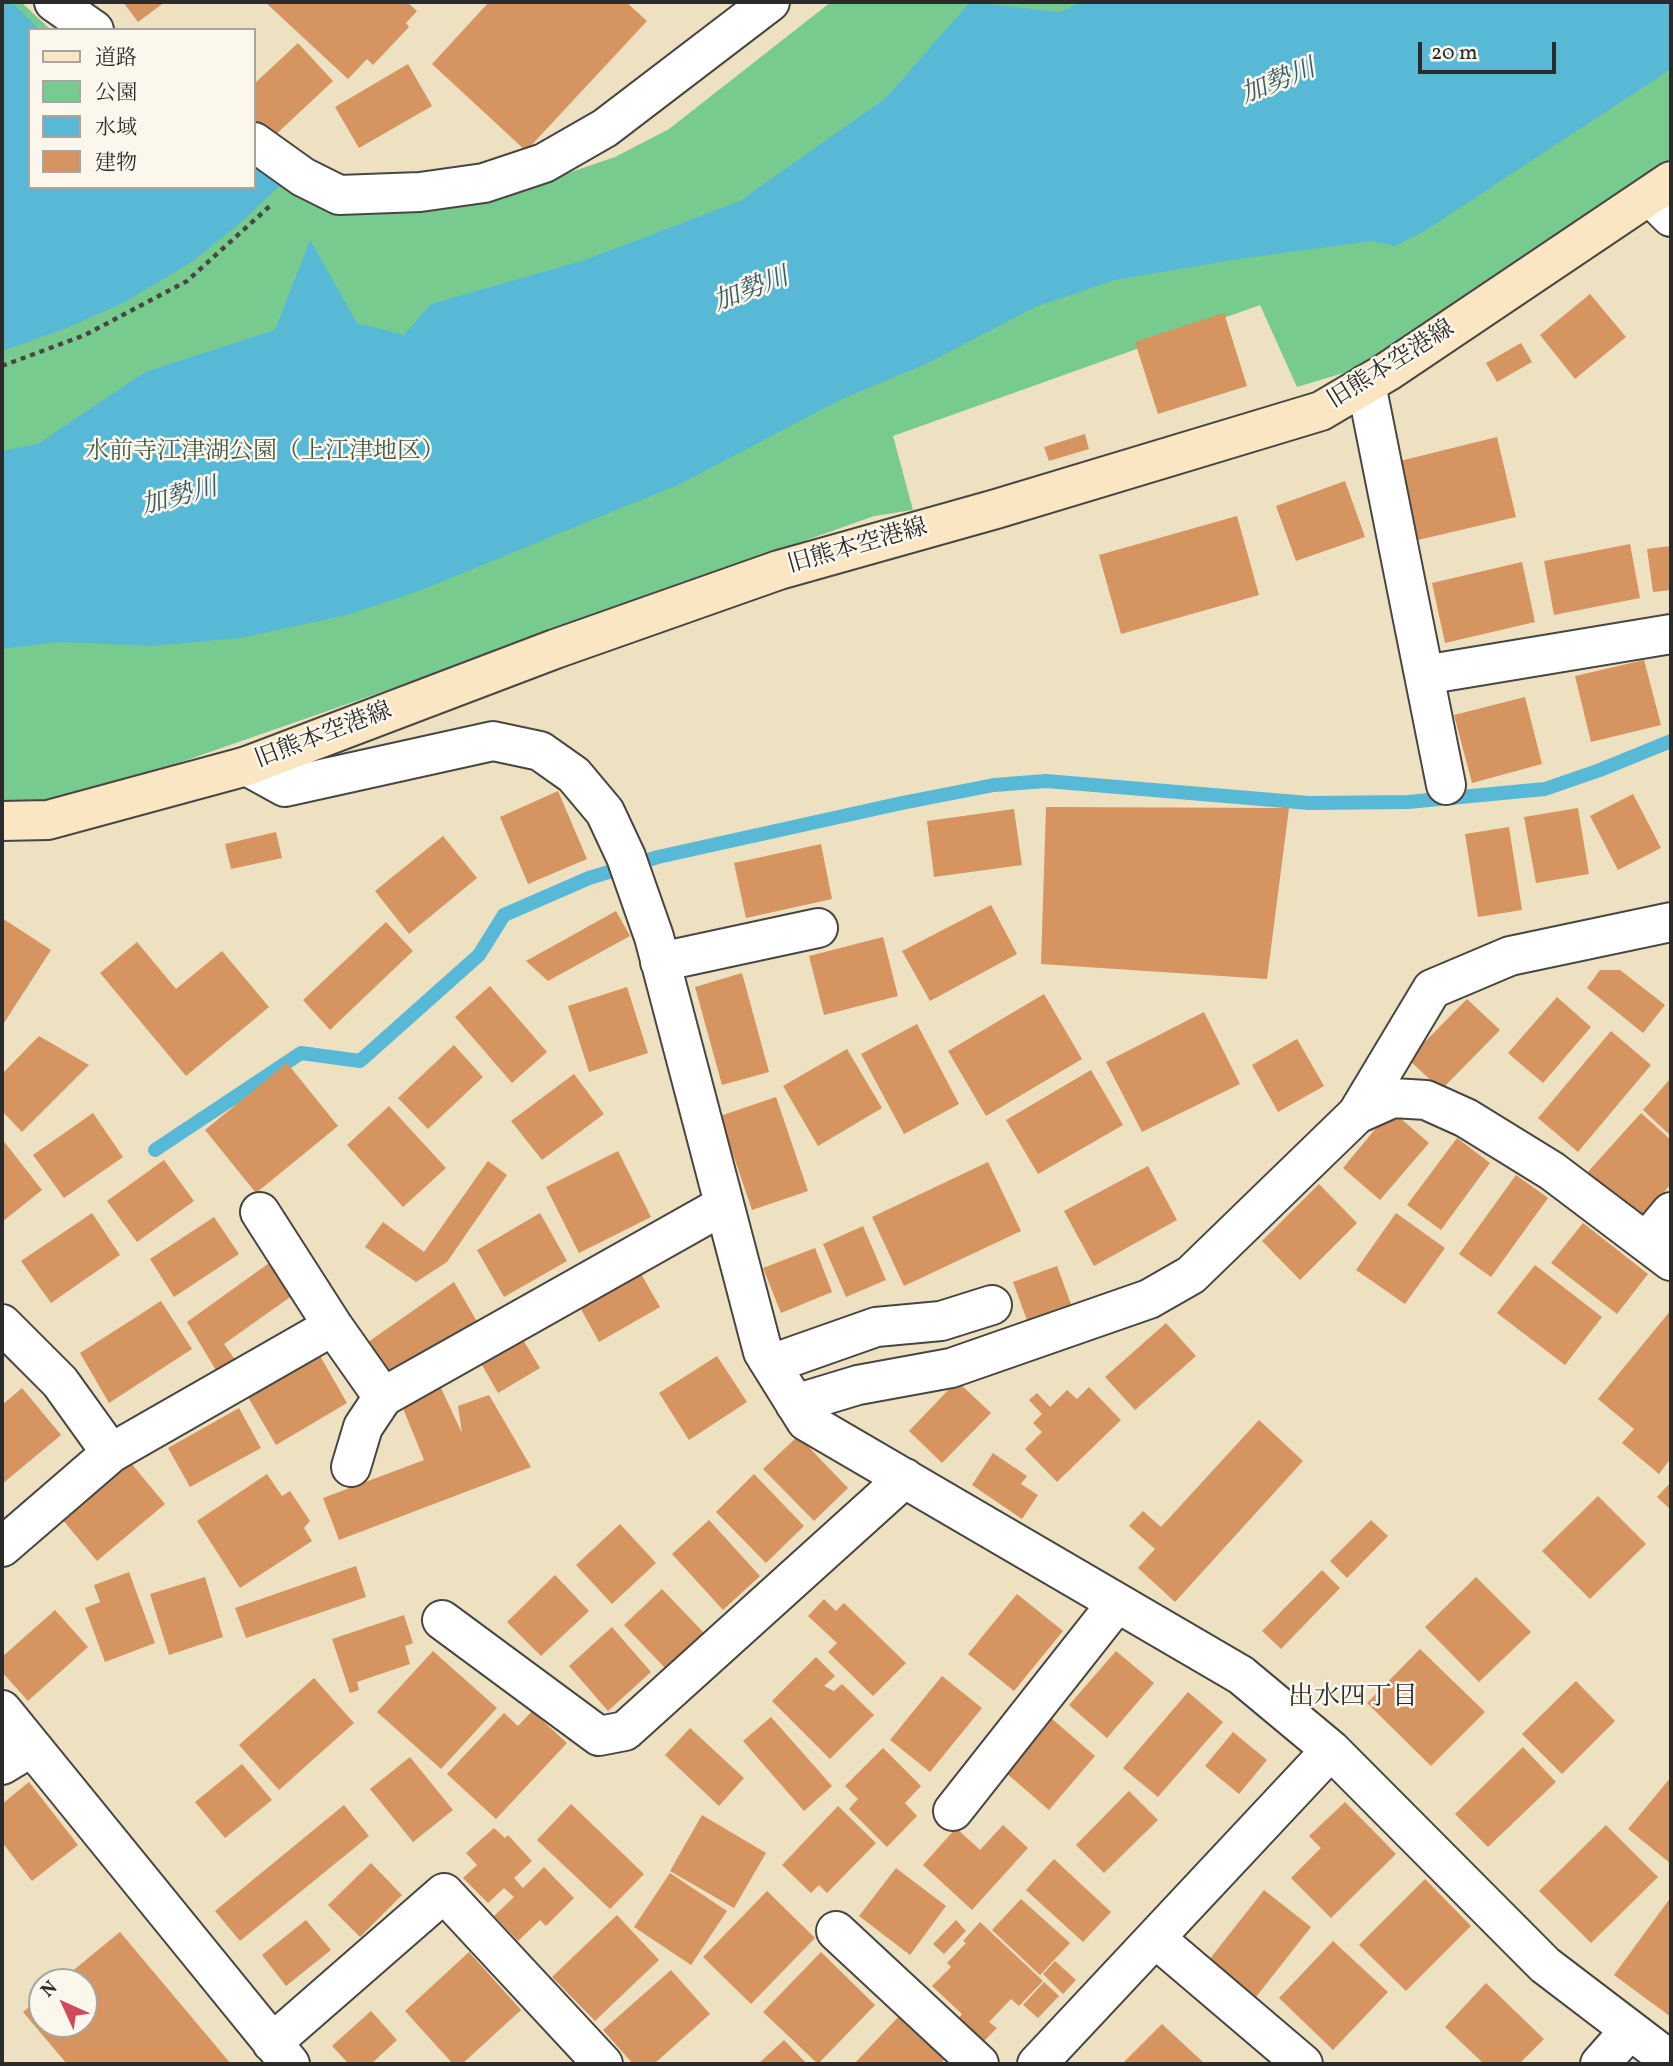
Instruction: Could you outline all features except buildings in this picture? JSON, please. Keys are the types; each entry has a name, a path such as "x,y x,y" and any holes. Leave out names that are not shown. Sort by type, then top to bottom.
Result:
{"street":[{"path":"54,2 91,28"},
{"path":"256,143 303,177 339,195 420,192 484,183 544,163 605,128 770,2"},
{"name":"旧熊本空港線","path":"2,821 47,820 247,766 555,649 779,570 996,509 1321,411 1664,198"},
{"path":"1366,384 1446,785"},
{"path":"1424,675 1671,634"},
{"path":"247,766 285,787 493,741 540,751 574,775 605,812 626,857 654,937 763,1352 806,1421 1241,1675 1331,1750 1545,1965 1671,2061"},
{"path":"795,1404 858,1385 951,1368 1149,1299 1191,1275 1357,1114 1432,989 1510,956 1671,922"},
{"path":"660,962 818,928"},
{"path":"1357,1114 1393,1098 1426,1100 1466,1118 1552,1171 1658,1251 1671,1212"},
{"path":"351,1466 363,1427 383,1396 724,1205"},
{"path":"260,1212 383,1396"},
{"path":"771,1364 876,1326 941,1321 992,1305"},
{"path":"2,1324 60,1382 111,1453"},
{"path":"2,1547 111,1453 334,1326"},
{"path":"442,1620 598,1736 625,1731 905,1478"},
{"path":"953,1811 1117,1603"},
{"path":"2,1710 17,1756 281,2054 444,1893 603,2064"},
{"path":"1037,2064 1331,1750"},
{"path":"836,1931 979,2064"},
{"path":"1155,1938 1303,2064"},
{"path":"1600,2064 1630,2030"}],"path":[{"path":"2,366 85,335 187,281 303,177"}],"green space":[{"name":"水前寺江津湖公園（上江津地区）","path":"2,2 21,2 49,28 28,28 28,189 256,189 256,161 355,206 474,205 615,157 669,129 831,2 1671,2 1671,160 1390,359 1297,387 1260,305 893,436 913,510 874,516 121,783 2,814"}],"water":[{"path":"2,2 12,2 38,28 28,28 28,189 256,189 256,161 286,180 238,225 190,263 125,302 67,328 2,351"},
{"name":"加勢川","path":"970,2 1060,12 1081,2 1671,2 1671,69 1423,232 1395,246 1371,241 1232,260 1115,280 1035,307 926,364 842,399 680,484 419,591 347,615 240,638 152,646 59,642 2,649 2,451 38,444 145,372 275,330 310,240 357,323 404,335 431,304 585,260 740,201 886,98"}],"waterway":[{"path":"155,1150 301,1053 360,1061 479,955 504,915 589,878 658,857 902,803 994,785 1046,781 1309,803 1408,802 1545,789 1671,741"}],"district":[{"name":"出水四丁目","path":"1353,1699"}]}
